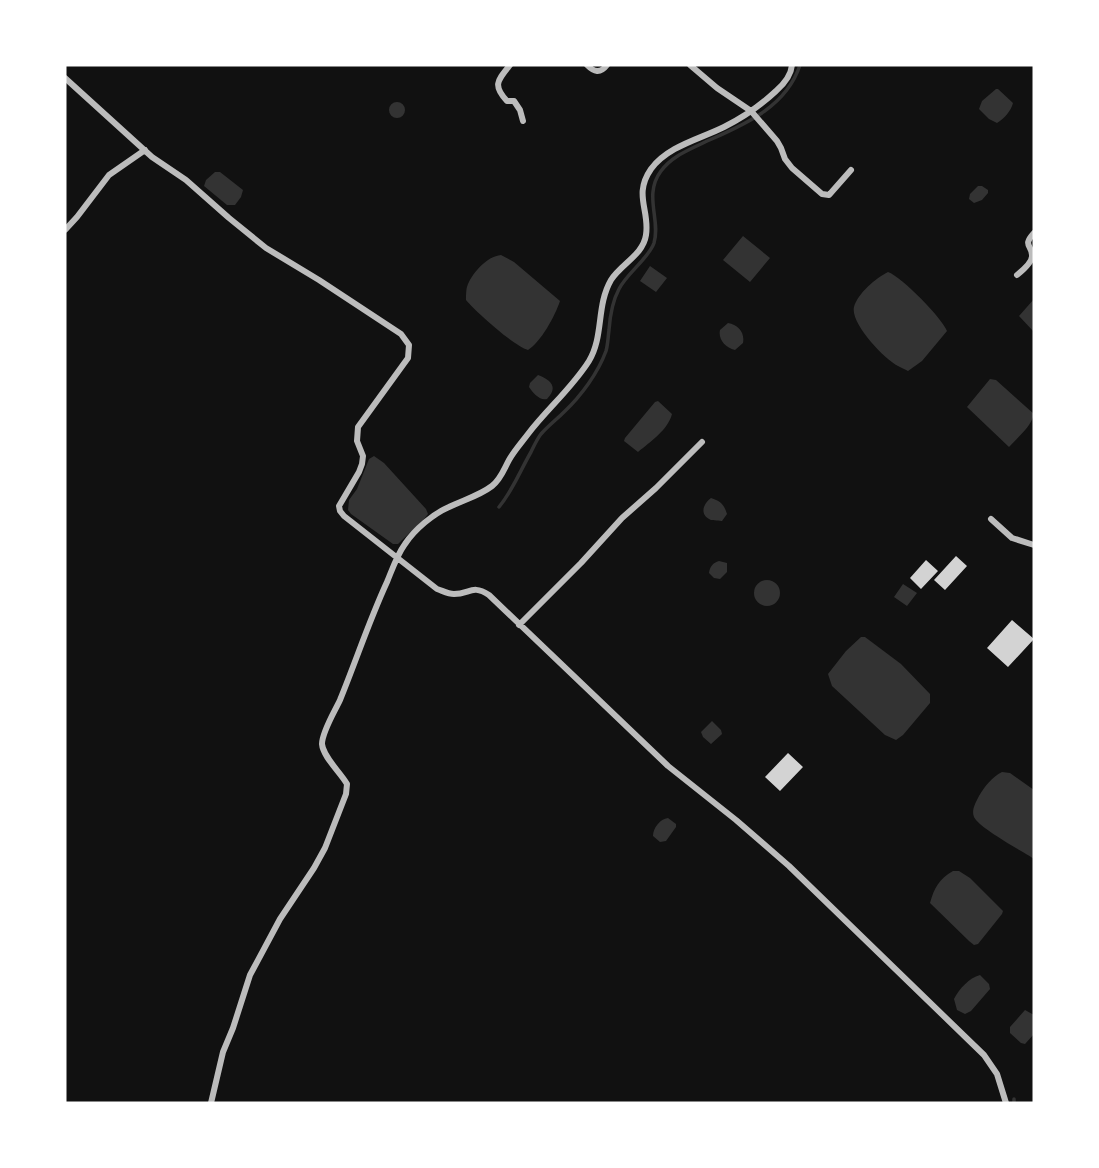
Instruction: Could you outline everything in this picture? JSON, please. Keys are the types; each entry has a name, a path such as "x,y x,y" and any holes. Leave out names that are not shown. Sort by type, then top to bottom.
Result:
{"street":[{"path":"510,65 500,77 499,92 508,101 514,102 523,121"},
{"path":"587,65 598,72 607,65"},
{"path":"690,65 717,88 751,111 777,141 792,168 822,194 829,195 851,170"},
{"path":"211,1103 220,1060 250,975 280,919 325,848 346,794 347,784 322,745 324,734 346,685 373,612 405,543 426,522 446,508 494,485 530,431 575,381 588,362 596,348 601,308 610,282 620,268 636,254 646,235 642,198 645,180 652,168 677,147 727,126 769,98 784,83 792,65"},
{"path":"65,78 152,157 186,180 266,248 401,334 409,345 408,358 358,427 357,441 363,456 362,464 339,506 340,511 352,524 445,593 475,589 489,595 668,766 789,866 984,1055 997,1074 1006,1103"},
{"path":"65,230 109,175 145,150"},
{"path":"1017,275 1031,260 1028,246 1034,233"},
{"path":"519,625 581,564 622,518 702,442"},
{"path":"991,519 1012,538 1034,544"}],"shaded area":[{"path":"996,89 1013,103 1007,114 997,123 979,109 982,101"},
{"path":"394,102 400,102 405,110 403,116 394,118 389,113 389,107"},
{"path":"215,172 220,172 243,190 235,205 227,205 204,186 206,180"},
{"path":"978,186 988,190 988,193 982,200 974,203 969,199 970,194"},
{"path":"743,236 770,258 750,282 723,260"},
{"path":"501,255 514,262 560,301 547,328 528,350 505,336 466,300 467,287 476,271 485,262"},
{"path":"650,266 667,278 656,292 640,281"},
{"path":"888,272 921,298 947,331 922,361 908,371 892,362 877,348 862,331 854,314 854,307 863,291"},
{"path":"1034,299 1034,332 1019,316"},
{"path":"728,323 735,325 742,332 743,343 735,350 725,345 720,337 720,330"},
{"path":"538,375 552,385 547,399 539,398 529,387"},
{"path":"990,379 996,380 1034,414 1027,428 1009,447 967,407"},
{"path":"658,401 672,414 670,420 658,435 638,452 624,441 625,438"},
{"path":"374,456 384,463 428,514 398,544 393,544 348,510 349,500 357,489 369,459"},
{"path":"711,498 719,502 727,514 722,521 711,520 705,515 704,506"},
{"path":"719,561 727,563 727,572 720,579 709,573 712,565"},
{"path":"767,580 777,583 780,593 777,603 767,606 757,603 754,593 757,583"},
{"path":"903,584 917,593 907,606 894,597"},
{"path":"861,637 865,637 901,664 930,694 930,703 896,740 885,735 832,686 828,674"},
{"path":"712,721 722,734 711,744 701,732"},
{"path":"1002,772 1010,773 1034,790 1034,859 992,833 974,817 973,809 979,796 989,782"},
{"path":"668,818 676,827 666,841 660,842 653,836 654,830 660,822"},
{"path":"953,871 959,871 970,878 1003,911 978,944 974,945 969,941 930,903 938,884"},
{"path":"980,975 990,989 971,1011 965,1014 957,1010 954,999 956,995 968,981"},
{"path":"1025,1010 1034,1015 1034,1034 1025,1044 1010,1033 1010,1027"}],"building":[{"path":"956,556 967,566 945,590 934,580"},
{"path":"926,560 938,571 921,589 910,578"},
{"path":"1012,620 1034,639 1008,667 987,648"},
{"path":"788,753 803,767 780,791 765,777"}],"waterway":[{"path":"499,507 540,436 583,391 603,359 617,294 654,243 656,225 653,189 661,171 681,154 748,122 774,104 785,93 800,65"}]}
